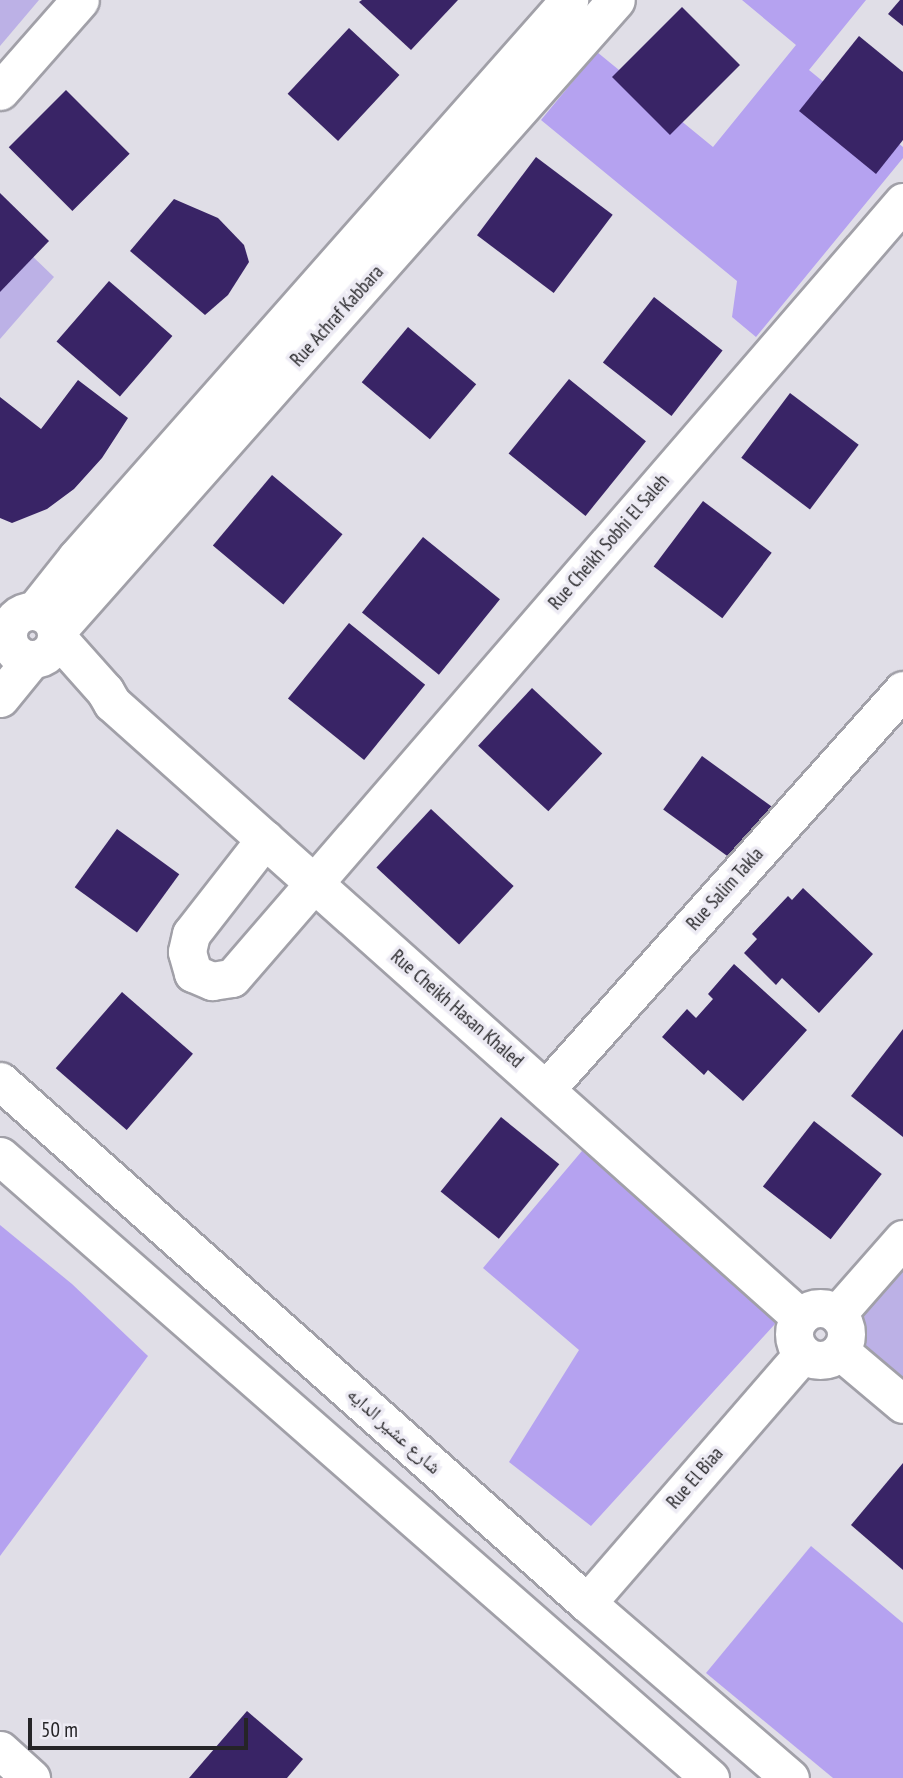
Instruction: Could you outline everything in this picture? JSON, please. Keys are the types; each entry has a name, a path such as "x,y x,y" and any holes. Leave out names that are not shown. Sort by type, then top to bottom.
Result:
{"street":[{"path":"0,91 80,0"},
{"name":"Rue Achraf Kabbara","path":"0,698 24,634 76,558 569,0"},
{"name":"Rue Achraf Kabbara","path":"24,634 617,0"},
{"name":"Rue Cheikh Sobhi El Saleh","path":"265,839 191,934 187,952 193,973 212,981 232,978 903,202"},
{"name":"Rue Cheikh Hasan Khaled","path":"24,634 97,681 112,703 547,1088 800,1317"},
{"name":"Rue Salim Takla","path":"547,1088 903,690"},
{"name":"شارع عشير الدايه","path":"0,1081 587,1603 790,1778"},
{"path":"0,1156 710,1778"},
{"path":"837,1314 903,1238"},
{"path":"825,1308 837,1314 845,1325 846,1339 840,1351 828,1359 815,1360 803,1354 795,1342 794,1329 800,1317 811,1309 825,1308"},
{"path":"840,1351 903,1404"},
{"name":"Rue El Biaa","path":"587,1603 803,1354"},
{"path":"0,1750 31,1778"}],"shaded area":[{"path":"0,0 39,0 0,46"},
{"path":"742,0 866,0 809,70 903,147 903,158 756,337 732,317 737,281 541,120 597,52 713,147 796,45"},
{"path":"0,225 54,277 0,339"},
{"path":"587,1145 785,1313 591,1526 509,1462 579,1350 483,1268"},
{"path":"0,1225 72,1284 148,1356 0,1556"},
{"path":"903,1257 903,1405 862,1373 856,1311"},
{"path":"811,1546 903,1623 903,1778 833,1778 706,1673"}],"building":[{"path":"458,0 411,50 359,2"},
{"path":"903,0 903,26 888,14"},
{"path":"682,7 740,65 670,135 612,77"},
{"path":"349,28 399,75 338,141 288,94"},
{"path":"859,36 903,72 903,140 876,174 799,111"},
{"path":"66,90 130,154 72,211 9,147"},
{"path":"536,157 613,215 554,293 477,235"},
{"path":"0,193 49,241 0,292"},
{"path":"174,199 218,218 244,245 249,262 228,295 205,315 130,251"},
{"path":"109,281 172,336 120,396 57,341"},
{"path":"654,297 723,351 671,416 603,362"},
{"path":"408,327 476,384 430,439 362,382"},
{"path":"569,379 646,441 586,516 509,454"},
{"path":"78,380 128,418 102,458 74,489 47,509 12,523 0,518 0,397 41,429"},
{"path":"790,393 859,445 810,509 741,458"},
{"path":"272,475 342,534 283,605 213,545"},
{"path":"703,501 772,553 722,618 654,566"},
{"path":"423,537 500,599 439,675 362,612"},
{"path":"349,623 425,685 364,760 288,698"},
{"path":"532,688 602,753 548,811 478,746"},
{"path":"702,756 774,808 735,862 663,809"},
{"path":"431,809 514,886 459,945 376,868"},
{"path":"117,829 179,874 137,933 75,887"},
{"path":"803,888 873,954 819,1013 782,978 776,985 744,953 757,939 752,934 788,896 792,900"},
{"path":"734,964 807,1030 743,1101 708,1070 704,1075 662,1037 687,1009 696,1018 713,999 708,994"},
{"path":"122,992 193,1054 127,1130 56,1068"},
{"path":"903,1029 903,1137 851,1096"},
{"path":"501,1117 559,1164 499,1239 441,1192"},
{"path":"814,1121 882,1174 831,1239 763,1186"},
{"path":"903,1463 903,1570 851,1525"},
{"path":"247,1711 303,1759 287,1778 189,1778"}]}
